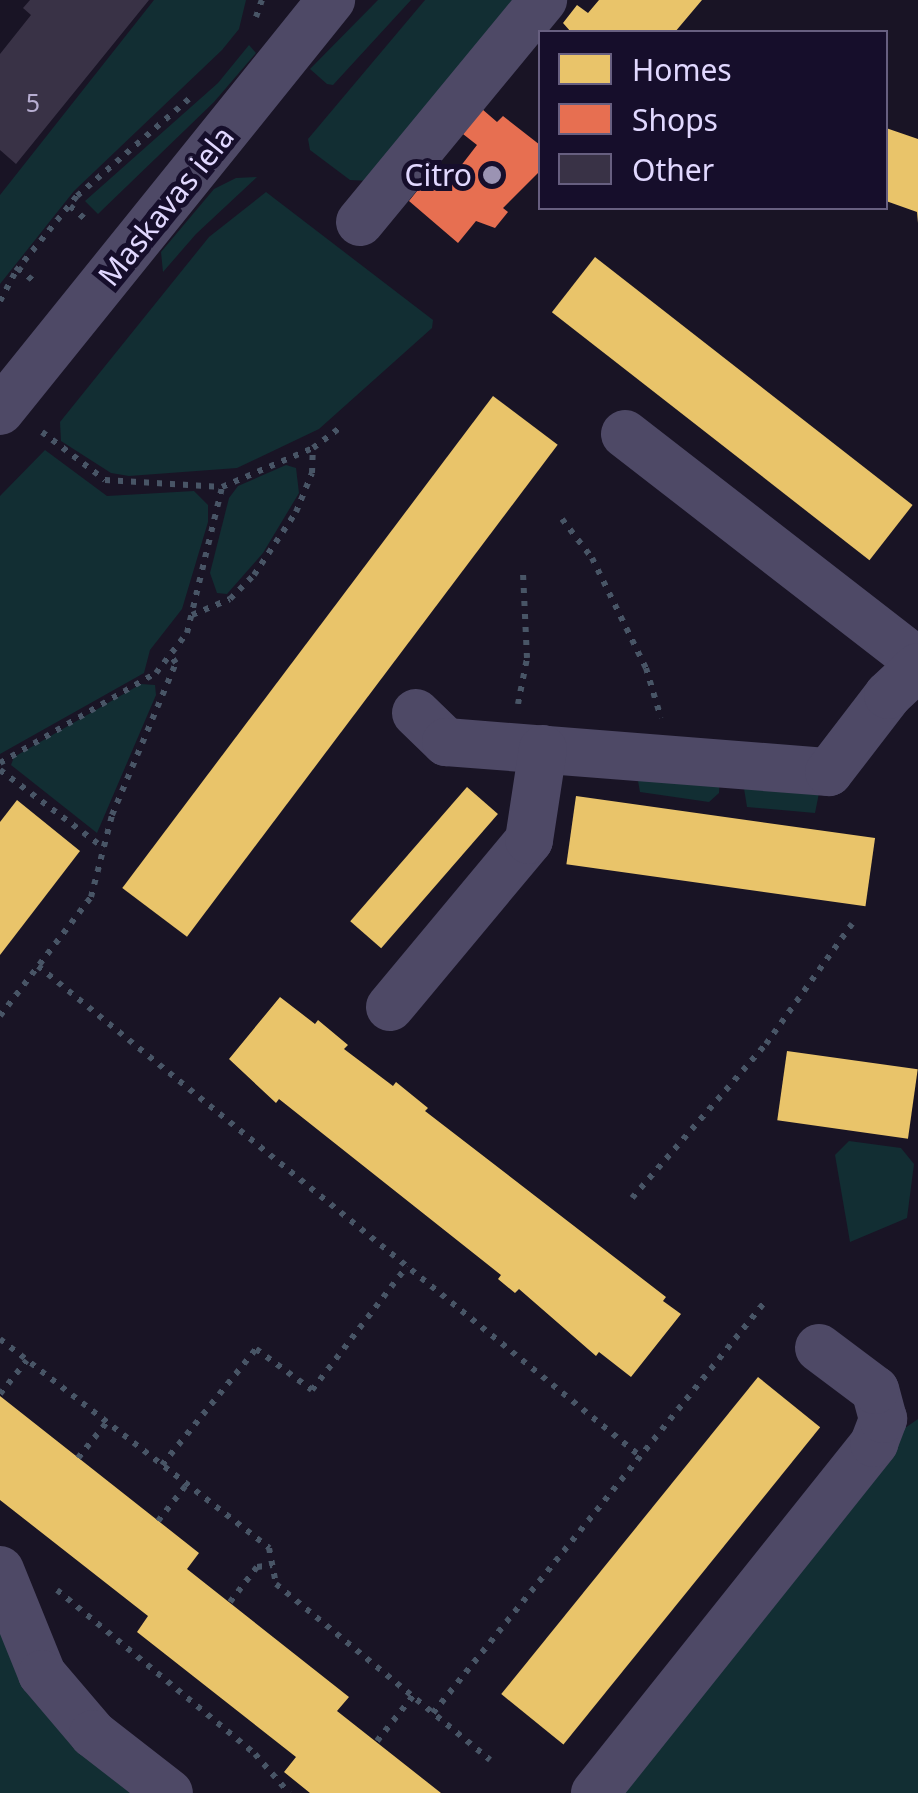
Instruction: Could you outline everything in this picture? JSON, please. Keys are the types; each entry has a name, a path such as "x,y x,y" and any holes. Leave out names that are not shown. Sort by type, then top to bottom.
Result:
{"street":[{"name":"Maskavas iela","path":"0,412 331,0"},
{"path":"360,222 544,0"},
{"path":"416,713 446,742 829,772 888,695 918,664 625,434"},
{"path":"390,1006 529,840 542,750"},
{"path":"594,1793 874,1443 883,1419 875,1390 819,1348"},
{"path":"22,1575 42,1674 93,1734 169,1793"}],"path":[{"path":"251,32 262,0"},
{"path":"0,301 18,268 70,206 203,87"},
{"path":"70,206 87,221"},
{"path":"18,268 36,283"},
{"path":"42,432 104,480 222,487 247,471 313,448 342,426"},
{"path":"192,615 230,600 254,575 296,512 312,473 313,448"},
{"path":"104,848 0,766 156,673 172,656 192,615 222,487"},
{"path":"562,519 592,558 646,668 674,760"},
{"path":"518,709 527,658 523,572"},
{"path":"0,1016 90,897 104,848 176,664 172,656"},
{"path":"632,1198 766,1044 852,924"},
{"path":"38,966 640,1456"},
{"path":"162,1465 256,1349 312,1390 407,1266"},
{"path":"433,1713 764,1303"},
{"path":"0,1339 269,1548 276,1584 490,1760"},
{"path":"0,1394 27,1360"},
{"path":"78,1458 107,1422"},
{"path":"158,1521 187,1484"},
{"path":"230,1602 256,1567 272,1565"},
{"path":"22,1575 255,1754 289,1793"},
{"path":"377,1742 412,1696"}],"green space":[{"path":"154,0 246,0 239,29 222,50 74,191 0,284 0,195"},
{"path":"378,0 411,0 333,85 327,84 310,69"},
{"path":"425,0 522,0 370,181 350,180 310,150 308,139"},
{"path":"249,45 256,53 214,102 98,214 85,201 218,83"},
{"path":"257,177 196,234 163,272 161,252 214,189 236,178"},
{"path":"266,192 433,320 432,328 319,429 237,468 129,476 111,473 61,441 60,422 209,237"},
{"path":"45,450 107,496 194,491 208,505 208,522 182,609 150,650 144,673 0,754 0,496"},
{"path":"286,465 296,468 299,493 263,553 227,594 217,593 210,573 229,498 238,486"},
{"path":"141,684 155,685 156,695 97,833 11,765 14,757"},
{"path":"635,764 720,774 719,793 709,802 640,792"},
{"path":"742,776 820,788 815,813 747,807"},
{"path":"849,1141 901,1148 914,1164 907,1218 850,1242 835,1155"},
{"path":"918,1419 918,1793 607,1793 905,1428"},
{"path":"0,1570 42,1674 170,1793 0,1793"}],"building: Homes":[{"path":"599,0 702,0 677,30 569,30 563,23 577,5 588,13"},
{"path":"888,129 918,139 918,223 917,212 888,202"},
{"path":"595,257 913,505 869,560 552,312"},
{"path":"493,396 558,445 187,937 122,888"},
{"path":"467,787 498,814 381,948 350,921"},
{"path":"576,796 875,838 865,906 566,864"},
{"path":"17,800 80,851 0,955 0,822"},
{"path":"280,997 315,1024 318,1020 348,1045 344,1049 393,1086 396,1082 428,1108 425,1111 666,1297 663,1301 681,1314 631,1377 599,1352 596,1356 519,1289 515,1293 498,1279 501,1275 279,1099 276,1103 229,1059"},
{"path":"787,1051 918,1069 908,1139 777,1120"},
{"path":"758,1377 820,1427 563,1744 501,1694"},
{"path":"0,1396 199,1553 187,1569 349,1697 337,1711 441,1793 310,1793 284,1772 296,1757 137,1632 148,1616 0,1500"}],"building: Shops":[{"name":"Citro","path":"482,109 497,122 503,116 538,143 538,173 503,208 508,212 495,228 476,221 458,243 409,201 429,176 443,189 477,145 463,134"}],"building: Other":[{"path":"30,0 149,0 16,164 0,150 0,54 31,15 23,8"}],"place":[{"name":"Citro","path":"492,175"}]}
